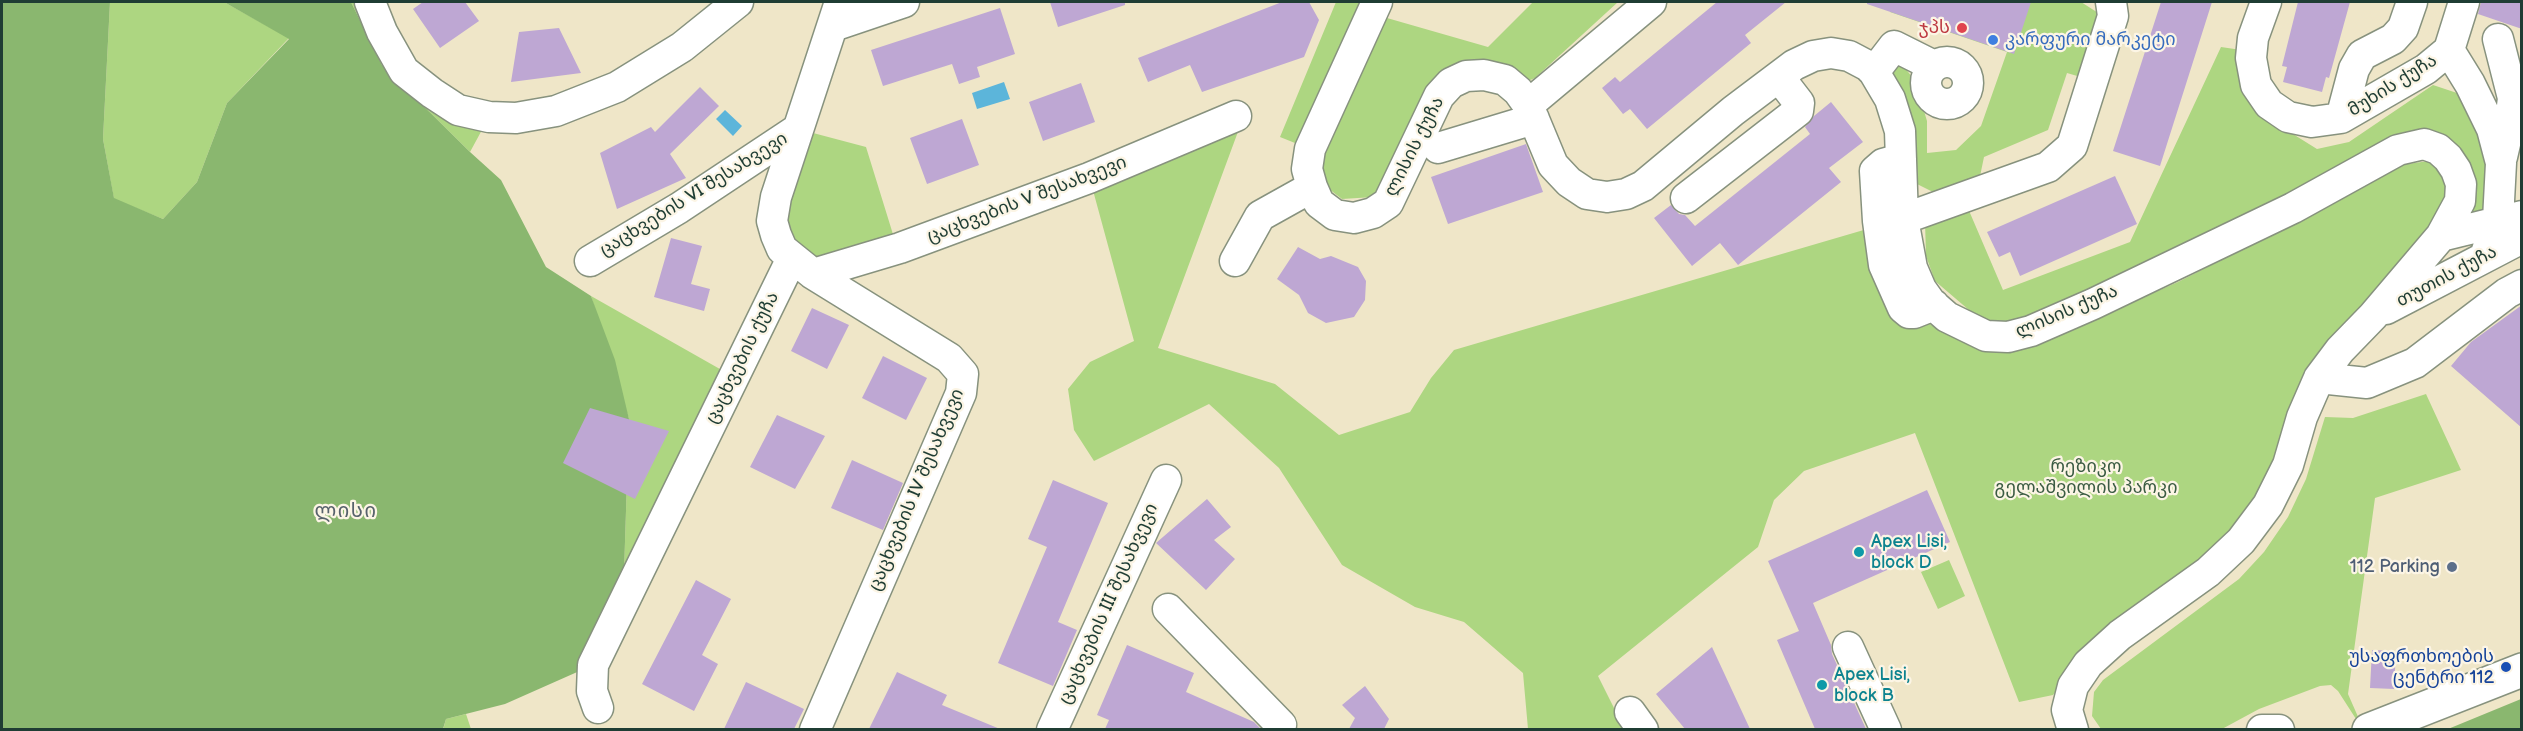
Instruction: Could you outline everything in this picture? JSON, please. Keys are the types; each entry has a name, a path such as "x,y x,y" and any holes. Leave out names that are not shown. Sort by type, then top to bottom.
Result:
{"main road":[{"path":"2368,729 2522,670"}],"street":[{"path":"370,2 382,32 404,71 458,110 489,117 516,118 556,111 617,87 682,46 738,2"},
{"path":"803,266 782,249 772,220 776,197 837,14 904,2"},
{"name":"ლისის ქუჩა","path":"1377,2 1310,149 1307,169 1312,187 1319,203 1335,215 1354,218 1373,213 1388,202 1439,96 1451,82 1466,76 1484,75 1505,80 1518,91 1531,112 1553,165 1569,182 1587,194 1607,197 1626,194 1643,186 1733,111 1794,65 1813,56 1831,53 1849,56 1868,66 1874,72 1890,99 1897,120 1900,131 1903,219 1912,268 1921,289 1947,317 1986,336 2008,337 2031,331 2293,208 2398,150 2424,144 2438,149 2448,158 2461,184 2460,201 2441,236 2373,316 2340,350 2319,378 2302,417 2288,465 2268,505 2241,541 2208,572 2120,636 2088,664 2073,686 2067,710 2073,729"},
{"path":"1438,148 1531,112 1651,2"},
{"path":"1903,219 2048,167 2072,146 2113,16 2111,2"},
{"name":"მუხის ქუჩა","path":"2266,2 2253,38 2251,58 2256,85 2270,104 2288,117 2312,122 2341,118 2426,69 2449,50"},
{"path":"2341,118 2354,69 2362,55 2393,39 2403,28 2412,2"},
{"path":"2464,2 2449,50 2470,84 2492,129 2501,162 2510,218 2486,256"},
{"path":"2498,39 2512,98 2510,122 2501,162"},
{"path":"1874,72 1894,46 1934,66"},
{"path":"1686,198 1798,111 1799,103 1779,77"},
{"name":"ცაცხვების V შესახვევი","path":"803,266 900,248 1089,178 1236,116"},
{"name":"ცაცხვების VI შესახვევი","path":"590,261 679,208 798,129"},
{"path":"1901,159 1877,167 1875,171 1884,265 1903,308 1909,313 1934,305"},
{"path":"1234,261 1260,216 1312,187"},
{"path":"2441,236 2510,218"},
{"name":"თუთის ქუჩა","path":"2373,316 2522,238"},
{"name":"ცაცხვების ქუჩა","path":"598,708 592,691 592,664 803,266"},
{"name":"ცაცხვების IV შესახვევი","path":"803,266 949,358 963,374 961,393 815,729"},
{"path":"2319,378 2367,383 2415,363 2507,293 2522,285"},
{"name":"ცაცხვების III შესახვევი","path":"1052,729 1166,480"},
{"path":"1168,609 1281,724 1278,729"},
{"path":"1848,647 1886,729"},
{"path":"2262,729 2279,729"}],"green space":[{"path":"2,2 110,2 103,139 114,198 163,219 197,182 227,103 289,39 224,2 351,2 382,65 501,180 546,267 591,296 615,360 629,419 623,603 593,665 505,704 446,719 443,729 2,729"},
{"path":"110,2 224,2 289,38 227,103 197,182 163,219 114,199 103,139"},
{"path":"351,2 370,2 404,71 489,117 470,152 382,65"},
{"path":"1336,2 1365,2 1300,145 1280,137"},
{"path":"1533,2 1618,2 1535,78 1523,83 1466,68 1386,188 1374,197 1342,199 1329,189 1318,159 1380,16 1488,47"},
{"path":"1893,2 2081,2 2103,16 2084,78 2067,73 2048,130 1984,157 1979,181 1939,195 1915,183 1885,66 1899,60 1915,81 1927,121 1927,153 1956,150 1981,126 2007,52 1890,12"},
{"path":"2221,47 2248,51 2272,121 2317,149 2349,142 2433,85 2457,93 2489,134 2487,213 2465,219 2476,179 2461,152 2430,133 2403,132 2307,190 2151,270 2006,327 1976,316 1935,281 1926,256 1925,221 1967,206 2003,290 2130,242"},
{"path":"798,129 866,147 896,244 813,274 782,249"},
{"name":"რეზიკო გელაშვილის პარკი","path":"1239,129 1158,348 1275,384 1339,435 1410,412 1431,378 1454,350 1891,222 1915,301 1931,325 1990,348 2041,342 2178,282 2304,218 2400,165 2429,161 2446,175 2445,209 2366,303 2265,497 2239,535 2087,652 2053,695 2019,702 1915,433 1804,471 1774,500 1758,547 1598,676 1618,716 1628,729 1528,729 1523,673 1464,622 1415,607 1342,565 1279,468 1209,404 1094,461 1074,430 1068,389 1090,362 1134,341 1091,183"},
{"path":"591,296 734,377 623,603 629,419"},
{"path":"2426,394 2461,470 2375,498 2348,694 2359,719 2356,719 2338,691 2331,685 2320,686 2259,709 2222,729 2101,729 2092,716 2094,692 2103,680 2239,579 2264,552 2288,517 2306,479 2325,417 2353,418"},
{"path":"1949,560 1965,596 1938,609 1921,572"},
{"path":"2521,699 2521,729 2448,729"},
{"path":"466,714 471,729 443,730 446,719"}],"water":[{"path":"1004,82 1010,99 977,109 972,93"},
{"path":"725,110 742,126 733,136 716,119"}],"building":[{"path":"423,2 465,2 479,21 440,48 413,9"},
{"path":"1050,2 1125,2 1125,5 1058,27"},
{"path":"1282,2 1309,2 1319,20 1304,57 1202,92 1190,65 1148,82 1138,58"},
{"path":"1717,2 1786,2 1745,35 1751,43 1647,129 1630,109 1623,114 1602,88 1615,77 1620,82"},
{"path":"1867,2 2031,2 2014,54 1867,4"},
{"path":"2161,2 2212,2 2160,166 2113,151"},
{"path":"2298,2 2350,2 2329,78 2326,77 2322,92 2283,82 2287,67 2282,66"},
{"path":"2481,2 2522,2 2522,29 2478,14"},
{"path":"1000,8 1015,54 977,67 980,77 959,84 952,64 883,86 871,50"},
{"path":"559,28 581,73 511,82 519,32"},
{"path":"1081,83 1095,122 1043,141 1029,102"},
{"path":"700,87 719,106 670,154 686,178 617,209 600,153 651,127 655,132"},
{"path":"1831,102 1863,142 1829,168 1841,182 1738,265 1720,243 1692,266 1654,218 1671,205 1695,226 1810,134 1805,127"},
{"path":"962,119 979,165 927,184 910,138"},
{"path":"1526,144 1543,192 1448,224 1431,177"},
{"path":"2115,176 2137,224 2020,276 2010,252 1999,257 1987,232"},
{"path":"671,238 702,246 691,284 710,289 704,311 654,297"},
{"path":"1298,247 1320,259 1331,256 1358,267 1366,281 1365,300 1354,317 1326,323 1308,313 1299,295 1277,279"},
{"path":"2522,305 2522,428 2451,366 2471,342"},
{"path":"812,308 849,325 827,369 791,351"},
{"path":"883,356 927,378 906,420 862,398"},
{"path":"590,408 669,431 635,499 563,463"},
{"path":"777,415 825,436 795,489 750,467"},
{"path":"852,460 903,483 883,530 831,508"},
{"path":"1053,480 1108,503 1058,622 1077,630 1053,686 998,663 1047,547 1028,539"},
{"name":"Apex Lisi, block D","path":"1927,490 1950,542 1813,603 1831,645 1832,654 1866,729 1815,729 1777,640 1799,631 1768,561"},
{"path":"1207,499 1231,527 1214,540 1235,559 1206,590 1156,543"},
{"path":"696,580 731,599 702,655 718,664 694,711 642,684"},
{"path":"1127,645 1194,673 1186,692 1254,722 1261,729 1105,729 1109,720 1097,715"},
{"path":"1712,647 1750,729 1685,729 1656,694"},
{"path":"2372,650 2396,651 2394,689 2370,688"},
{"path":"897,672 947,695 942,705 1000,729 869,729"},
{"path":"746,682 804,709 794,729 724,729"},
{"path":"1365,686 1389,719 1384,729 1349,729 1355,718 1342,705"}],"place":[{"name":"ჯპს","path":"1962,28"},
{"name":"კარფური მარკეტი","path":"1993,40"},
{"name":"Apex Lisi, block D","path":"1859,552"},
{"name":"112 Parking","path":"2452,567"},
{"name":"უსაფრთხოების ცენტრი 112","path":"2506,667"},
{"name":"Apex Lisi, block B","path":"1822,685"}],"district":[{"name":"ლისი","path":"346,512"}]}
